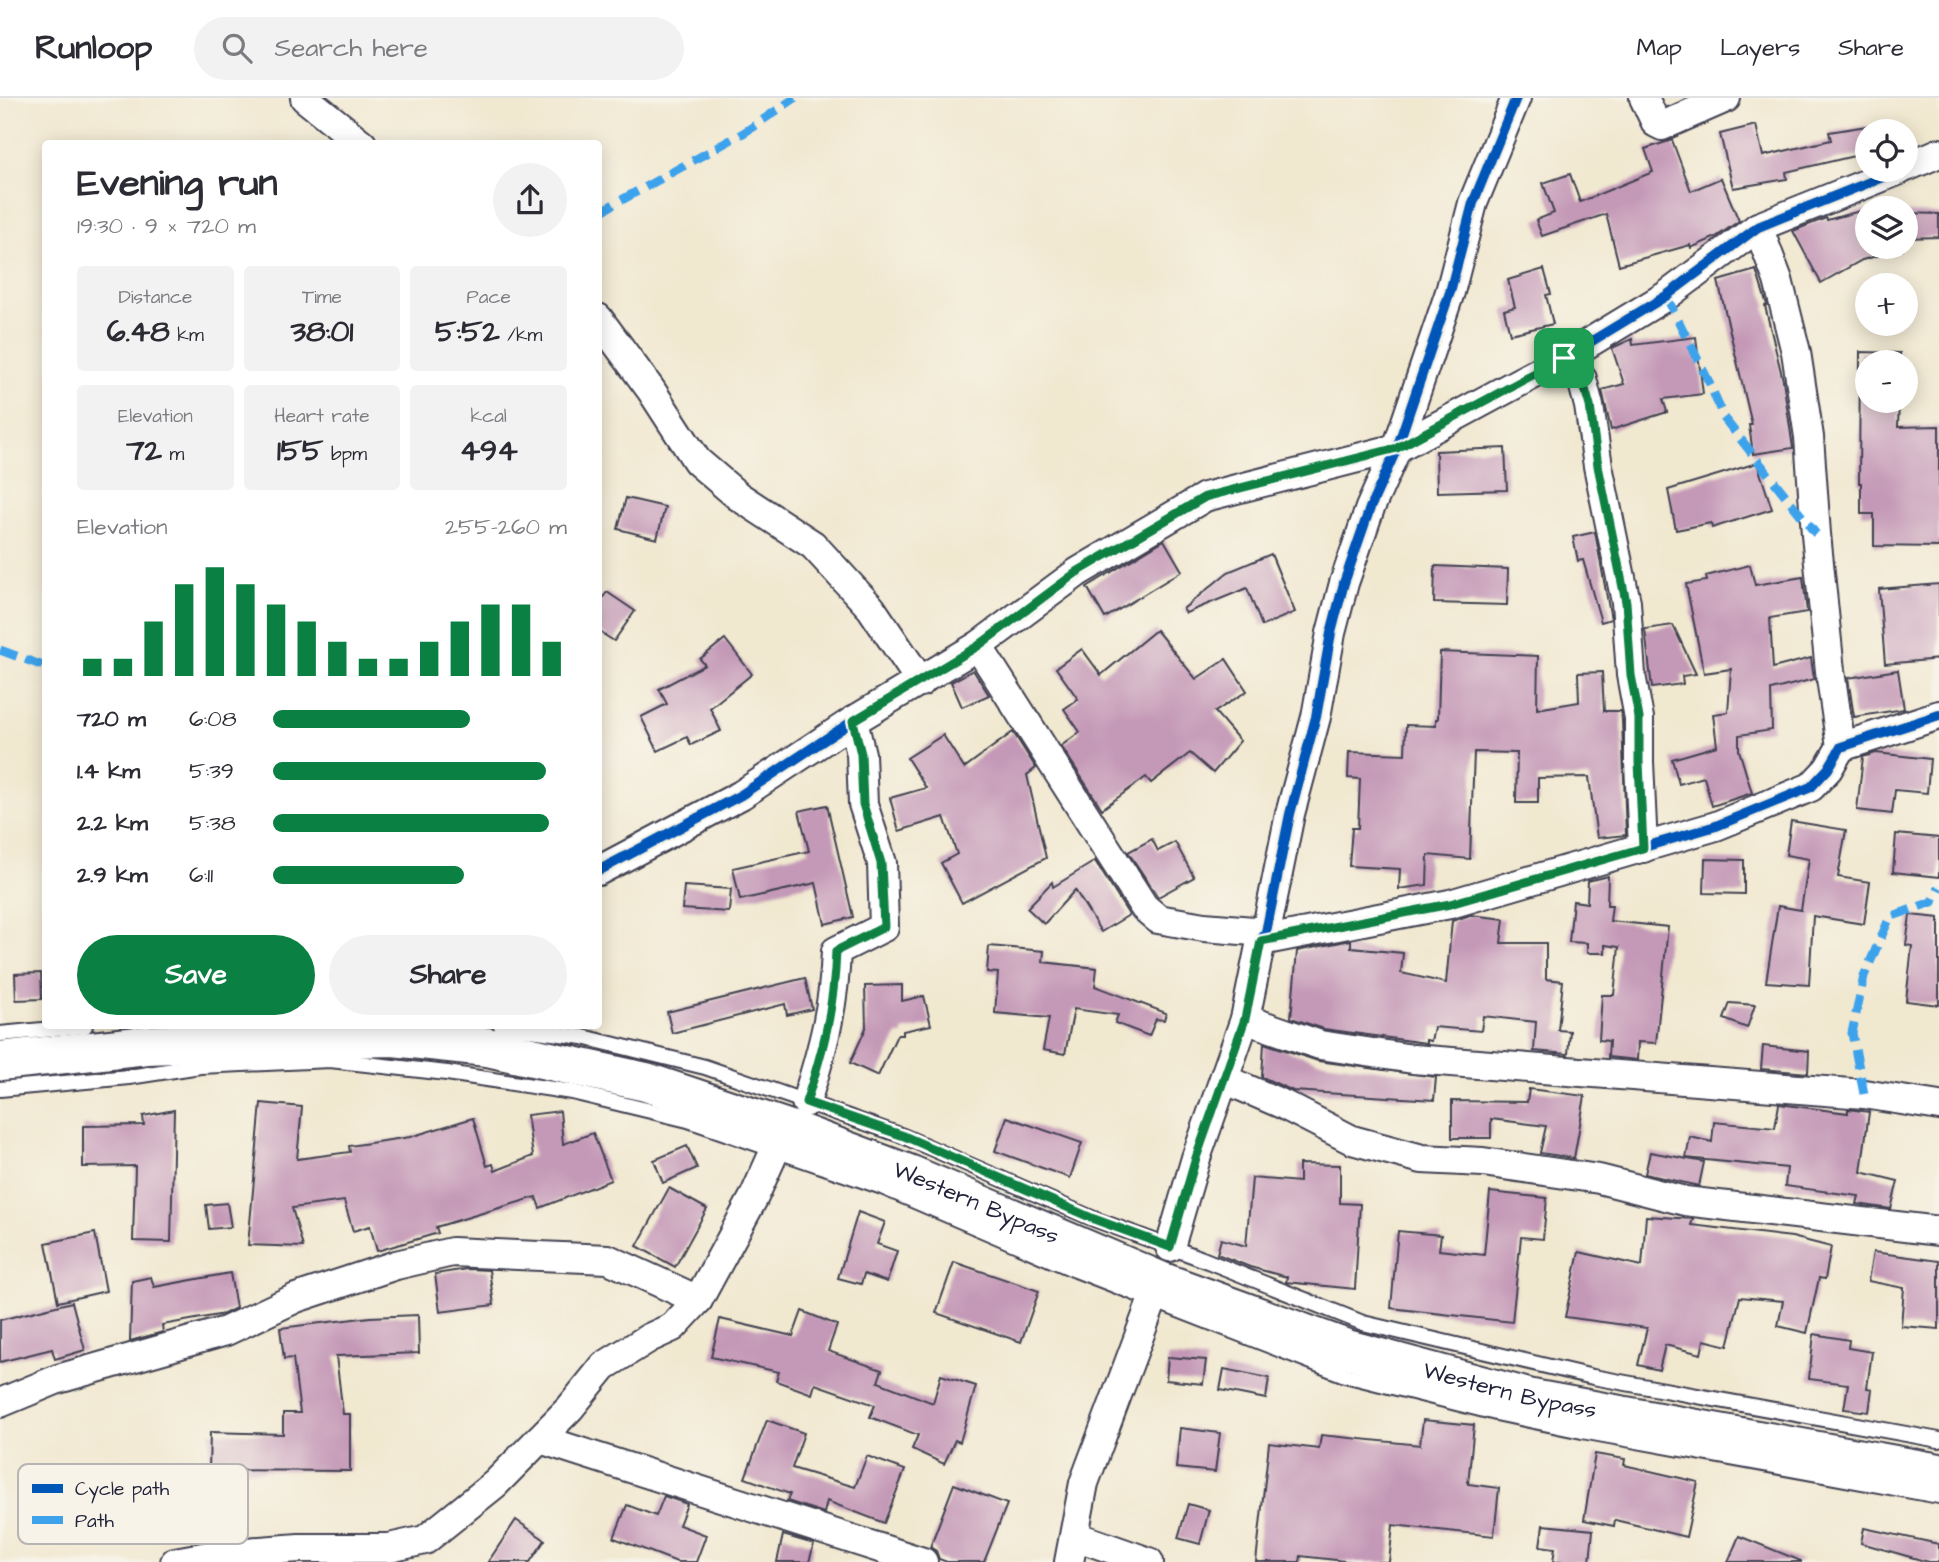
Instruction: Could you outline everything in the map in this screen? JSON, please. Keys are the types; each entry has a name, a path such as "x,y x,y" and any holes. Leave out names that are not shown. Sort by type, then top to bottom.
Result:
{"main road":[{"name":"Western Bypass","path":"0,1061 147,1045 303,1039 393,1037 487,1046 646,1082 799,1133 911,1175 1160,1280 1347,1349 1532,1399 1939,1473"}],"street":[{"path":"305,98 357,140"},
{"path":"1170,1247 1196,1158 1245,1019 1290,814 1316,717 1337,608 1370,508 1397,448 1450,292 1474,203 1516,98"},
{"path":"1644,98 1656,123 1662,126 1726,98"},
{"path":"602,869 741,795 853,721 978,646 1077,572 1205,497 1397,448 1564,358 1666,296 1758,227 1869,182"},
{"path":"978,646 1144,907 1158,919 1204,927 1264,937 1450,904 1716,826 1811,787 1828,769 1841,747 1828,657 1809,437 1796,352 1778,280 1758,227"},
{"path":"602,323 651,390 697,461 738,496 813,545 871,608 921,682"},
{"path":"1564,358 1582,379 1590,406 1598,466 1626,602 1631,675 1639,718 1643,848"},
{"path":"1841,747 1939,715"},
{"path":"806,1102 825,1043 835,985 836,951 884,927 881,863 863,804 861,754 853,721"},
{"path":"1245,1019 1320,1045 1413,1059 1864,1094 1939,1106"},
{"path":"1224,1079 1282,1104 1352,1140 1422,1159 1483,1162 1599,1180 1685,1201 1939,1231"},
{"path":"175,1562 219,1554 299,1548 391,1555 425,1540 495,1484 570,1408 604,1366 649,1338 673,1327 698,1300 754,1197 775,1150"},
{"path":"0,1403 58,1379 226,1331 308,1294 396,1265 452,1252 608,1259 698,1300"},
{"path":"1149,1562 1072,1549 1084,1483 1153,1299"},
{"path":"540,1438 923,1562"}],"lane":[{"path":"0,1034 53,1029"},
{"path":"523,1029 583,1037 705,1067 904,1136 1094,1219 1363,1323 1593,1377 1939,1440"},
{"path":"0,1090 128,1077 200,1066 330,1060 572,1091 688,1119 883,1187 1073,1269 1358,1378 1496,1413 1582,1431 1939,1496"}],"building":[{"path":"1756,125 1763,156 1831,140 1829,132 1855,128 1855,156 1786,172 1787,179 1733,188 1720,134"},
{"path":"1672,140 1691,191 1721,178 1739,221 1716,237 1691,248 1690,245 1619,265 1606,214 1542,236 1536,220 1554,213 1543,183 1570,174 1580,202 1653,172 1645,149"},
{"path":"1855,212 1855,259 1866,259 1821,283 1793,231 1826,218 1827,220"},
{"path":"1918,213 1939,214 1939,237 1918,238"},
{"path":"1544,269 1551,294 1546,295 1553,324 1510,334 1504,310 1515,307 1508,280"},
{"path":"1756,270 1767,305 1765,306 1783,380 1793,448 1753,454 1749,425 1752,425 1718,281"},
{"path":"1696,337 1703,394 1663,399 1667,412 1611,430 1602,390 1624,384 1612,348 1632,339 1633,345"},
{"path":"1860,413 1899,413 1898,427 1939,426 1939,547 1874,546 1874,514 1861,514"},
{"path":"1505,448 1507,490 1437,492 1436,451"},
{"path":"1757,463 1772,509 1712,528 1711,523 1676,530 1668,490"},
{"path":"626,498 665,507 657,539 618,529"},
{"path":"1595,532 1611,619 1601,622 1583,560 1578,561 1573,537"},
{"path":"1164,540 1182,571 1105,618 1087,587"},
{"path":"1271,554 1295,612 1262,626 1247,588 1186,613 1183,609 1228,572"},
{"path":"1750,565 1755,585 1803,577 1807,612 1770,618 1773,668 1811,658 1814,679 1771,690 1772,730 1739,735 1739,750 1752,793 1712,806 1704,777 1679,784 1672,759 1717,746 1713,714 1728,712 1731,669 1704,673 1686,584 1707,581 1706,576"},
{"path":"1435,566 1508,569 1507,605 1434,603"},
{"path":"1939,584 1939,659 1885,664 1879,589"},
{"path":"607,592 635,611 614,641 602,634 602,599"},
{"path":"1673,625 1696,674 1682,676 1683,684 1652,688 1645,629"},
{"path":"1156,630 1196,679 1226,659 1247,691 1215,712 1240,741 1213,773 1190,753 1151,783 1146,777 1102,809 1061,746 1080,732 1064,709 1078,699 1056,668 1082,649 1101,675"},
{"path":"725,639 752,674 710,708 721,731 691,745 687,737 658,751 641,717 667,704 659,689 705,665 700,659"},
{"path":"1440,652 1538,656 1537,709 1579,702 1578,673 1602,672 1604,711 1621,711 1626,835 1597,838 1589,777 1538,778 1538,803 1516,803 1517,753 1474,752 1470,859 1428,855 1427,885 1399,889 1400,869 1349,866 1352,828 1358,828 1360,779 1348,778 1349,752 1405,754 1406,725 1436,726"},
{"path":"973,670 989,695 962,707 951,682"},
{"path":"1898,670 1904,709 1854,717 1848,678"},
{"path":"1013,732 1036,768 1027,775 1046,858 962,903 941,863 957,854 944,817 899,831 890,798 926,788 907,758 943,735 964,768"},
{"path":"1876,753 1930,759 1927,793 1895,790 1892,814 1857,810 1863,757"},
{"path":"827,805 853,917 825,924 816,883 740,900 733,868 809,851 799,811"},
{"path":"1791,821 1846,830 1838,877 1870,882 1864,924 1813,916 1809,985 1766,982 1778,906 1801,910 1809,859 1786,855"},
{"path":"1896,834 1939,838 1939,877 1893,872"},
{"path":"1152,839 1158,851 1175,842 1194,877 1158,897 1128,852"},
{"path":"1705,859 1744,860 1744,894 1704,893"},
{"path":"1095,861 1129,915 1101,932 1075,890 1044,924 1027,908 1052,882 1053,887"},
{"path":"1608,876 1607,905 1612,905 1610,921 1668,927 1656,1043 1638,1042 1637,1060 1608,1057 1609,1041 1599,1040 1602,995 1614,995 1619,947 1605,945 1605,953 1587,953 1587,943 1569,942 1573,901 1587,903 1588,881"},
{"path":"684,886 731,889 729,912 682,909"},
{"path":"1470,915 1504,919 1501,943 1546,943 1546,979 1563,981 1558,1030 1570,1031 1568,1054 1534,1051 1536,1022 1483,1016 1481,1031 1434,1027 1431,1041 1426,1040 1426,1043 1324,1029 1291,1018 1297,951 1351,940 1351,948 1403,953 1401,973 1446,983 1452,921"},
{"path":"1910,915 1939,918 1939,1005 1906,1001 1912,946 1906,945"},
{"path":"989,946 1044,951 1043,962 1097,968 1095,986 1166,1013 1164,1020 1156,1019 1149,1036 1115,1023 1118,1015 1074,1009 1065,1054 1043,1050 1049,1018 995,1013 998,973 987,972"},
{"path":"41,973 42,999 16,1000 15,974"},
{"path":"805,978 812,1009 787,1015 785,1004 672,1033 667,1012"},
{"path":"902,985 902,1001 924,996 931,1025 903,1031 903,1035 897,1035 878,1076 850,1063 866,1028 865,986"},
{"path":"1730,1003 1755,1005 1747,1028 1724,1019"},
{"path":"1264,1043 1318,1061 1436,1077 1434,1100 1293,1091 1262,1077"},
{"path":"1763,1046 1809,1051 1808,1073 1761,1069"},
{"path":"1529,1089 1585,1096 1574,1158 1540,1153 1546,1126 1491,1119 1491,1138 1452,1138 1452,1101 1527,1102"},
{"path":"261,1103 302,1107 297,1159 350,1152 349,1146 410,1137 473,1118 487,1166 493,1164 495,1171 533,1156 527,1115 560,1111 563,1144 593,1133 611,1180 540,1208 536,1197 436,1227 438,1233 377,1251 370,1226 353,1231 344,1201 292,1208 303,1247 248,1245"},
{"path":"1779,1104 1848,1113 1848,1109 1869,1112 1861,1172 1898,1181 1891,1209 1857,1204 1859,1196 1785,1186 1787,1168 1686,1158 1690,1137 1712,1142 1714,1122 1775,1128"},
{"path":"174,1110 171,1242 133,1241 135,1166 83,1167 83,1126 144,1125 143,1116"},
{"path":"1007,1117 1082,1143 1070,1178 995,1151"},
{"path":"687,1146 697,1168 663,1183 654,1160"},
{"path":"1650,1152 1704,1162 1699,1186 1645,1174"},
{"path":"1299,1164 1340,1165 1340,1203 1360,1204 1355,1289 1286,1282 1287,1277 1217,1254 1221,1239 1246,1246 1252,1178 1299,1182"},
{"path":"669,1188 707,1209 675,1267 637,1246"},
{"path":"1490,1192 1547,1198 1543,1239 1521,1237 1512,1322 1391,1308 1398,1231 1441,1235 1439,1250 1484,1255"},
{"path":"227,1203 231,1227 209,1229 206,1205"},
{"path":"858,1212 885,1222 877,1244 897,1251 887,1282 864,1274 861,1284 838,1278"},
{"path":"1646,1216 1693,1219 1691,1225 1792,1237 1831,1247 1825,1279 1819,1278 1807,1333 1778,1326 1783,1301 1740,1297 1728,1346 1704,1340 1701,1354 1665,1345 1659,1370 1638,1365 1647,1328 1565,1317 1579,1252 1642,1266"},
{"path":"95,1233 106,1291 58,1302 46,1243"},
{"path":"1873,1252 1939,1261 1939,1329 1901,1326 1904,1288 1868,1281"},
{"path":"954,1262 1039,1291 1021,1342 936,1313"},
{"path":"467,1269 489,1270 494,1305 440,1312 435,1274"},
{"path":"230,1273 236,1308 224,1314 162,1325 163,1332 130,1341 132,1281 151,1277 154,1287"},
{"path":"72,1302 85,1350 55,1359 52,1349 0,1362 0,1320"},
{"path":"802,1311 837,1325 828,1351 882,1370 878,1382 933,1403 941,1375 976,1386 960,1442 955,1440 944,1464 912,1449 918,1435 870,1417 875,1405 815,1384 812,1394 776,1381 779,1372 711,1357 720,1319 793,1336"},
{"path":"418,1315 419,1353 336,1356 343,1414 350,1414 350,1471 248,1470 248,1464 209,1464 210,1432 283,1434 283,1413 300,1413 293,1358 284,1359 280,1328 370,1317"},
{"path":"1814,1334 1849,1340 1848,1348 1872,1352 1867,1388 1872,1389 1869,1412 1844,1409 1848,1384 1809,1379"},
{"path":"1168,1357 1206,1360 1203,1384 1166,1380"},
{"path":"1224,1369 1269,1378 1266,1399 1220,1390"},
{"path":"767,1420 804,1433 792,1468 855,1487 867,1456 905,1470 884,1523 827,1501 824,1513 787,1501 790,1494 745,1478"},
{"path":"1423,1420 1474,1425 1468,1484 1499,1488 1494,1536 1393,1525 1389,1562 1354,1562 1301,1556 1300,1562 1256,1562 1269,1443 1319,1449 1321,1435 1420,1445"},
{"path":"1180,1428 1220,1433 1215,1472 1176,1468"},
{"path":"1595,1454 1625,1459 1624,1465 1698,1482 1686,1537 1615,1520 1614,1526 1584,1520"},
{"path":"954,1484 1007,1504 984,1562 947,1562 939,1559 936,1551 930,1547"},
{"path":"664,1496 687,1504 679,1525 706,1535 696,1562 677,1562 614,1538 627,1505 656,1516"},
{"path":"1188,1504 1209,1510 1200,1544 1178,1538"},
{"path":"516,1520 545,1540 530,1562 488,1562"},
{"path":"1543,1525 1593,1530 1590,1562 1553,1562 1555,1548 1540,1546"},
{"path":"1864,1528 1939,1544 1939,1562 1928,1562 1861,1543"},
{"path":"783,1535 814,1544 809,1562 777,1562"},
{"path":"1739,1536 1801,1561 1801,1562 1728,1562"}],"marked path":[{"path":"602,211 745,132 795,98"},
{"path":"1666,296 1710,384 1723,417 1816,534"},
{"path":"0,650 42,666"},
{"path":"1864,1094 1852,1033 1864,976 1890,917 1932,902 1939,887"}],"cycle path":[{"path":"1516,98 1473,203 1450,292 1397,448 1370,508 1344,583 1331,633 1316,717 1290,814 1266,932 1261,941 1450,904 1716,826 1811,787 1828,769 1841,747 1939,715"},
{"path":"602,869 741,795 853,721 978,646 1078,572 1205,497 1397,448 1564,358 1666,296 1758,227 1870,182"}],"route":[{"path":"1564,358 1582,379 1590,406 1598,466 1626,602 1631,675 1639,718 1643,848 1450,904 1261,941 1245,1019 1196,1158 1170,1247 1094,1219 904,1136 806,1102 825,1043 835,985 836,951 884,927 881,863 863,804 861,754 853,721 978,646 1077,572 1205,497 1397,448 1564,358"}]}
